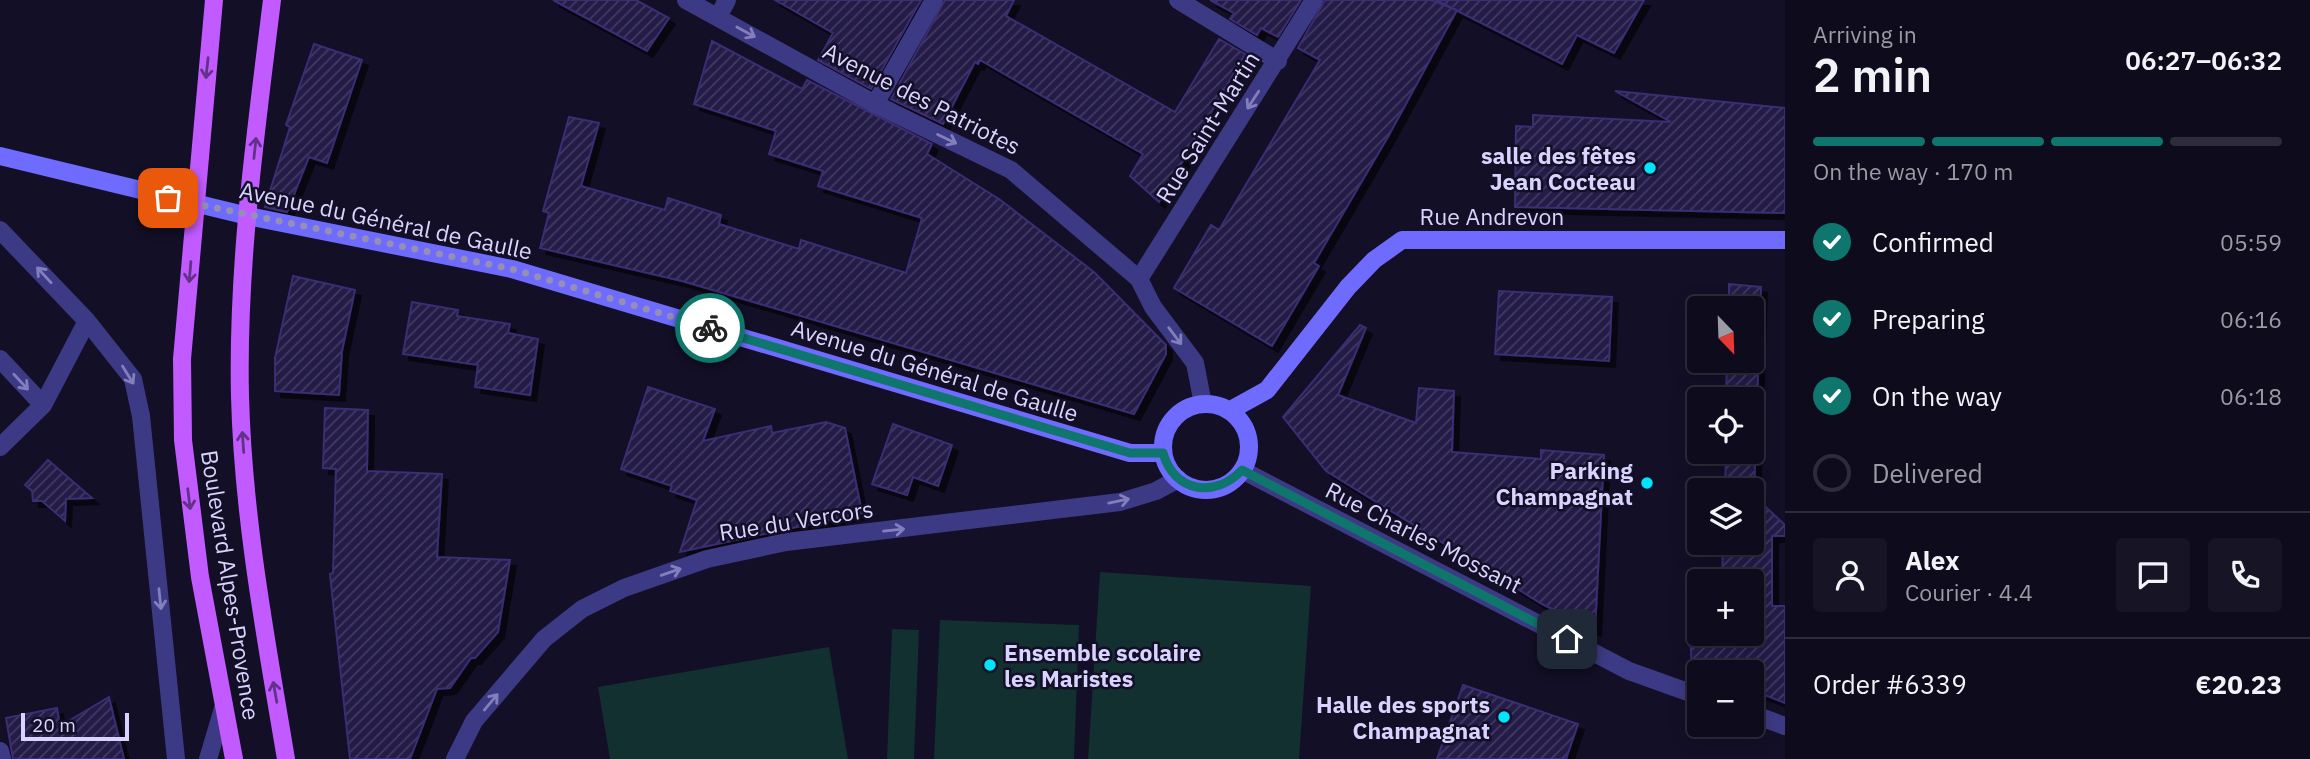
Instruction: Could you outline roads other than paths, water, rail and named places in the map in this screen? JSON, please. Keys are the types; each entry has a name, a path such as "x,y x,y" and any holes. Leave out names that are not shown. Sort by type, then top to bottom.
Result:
{"main road":[{"name":"Boulevard Alpes-Provence","path":"214,0 182,359 183,440 200,577 234,759"},
{"name":"Boulevard Alpes-Provence","path":"272,0 241,297 240,397 254,566 286,759"},
{"name":"Avenue du Général de Gaulle","path":"0,156 248,216 512,269 1130,453 1163,453"},
{"name":"Rue Andrevon","path":"1229,411 1267,390 1348,287 1374,260 1402,240 1785,240"},
{"path":"1203,404 1229,411 1246,432 1249,445 1242,470 1223,485 1212,489 1199,489 1178,479 1163,453 1168,426 1177,415 1203,404"}],"street":[{"name":"Avenue des Patriotes","path":"685,0 875,104 1011,170 1139,279 1153,307 1195,363 1203,404"},
{"path":"718,17 727,0"},
{"path":"875,104 934,0"},
{"path":"1178,0 1278,61"},
{"name":"Rue Saint-Martin","path":"1139,279 1314,0"},
{"path":"0,230 87,321 133,379 141,416 176,759"},
{"path":"0,447 43,405 87,321"},
{"path":"0,359 43,405"},
{"name":"Rue Charles Mossant","path":"1242,470 1629,671 1687,692"},
{"name":"Rue du Vercors","path":"455,759 474,721 544,639 582,609 624,588 707,559 786,542 1116,503 1156,491 1178,479"},
{"path":"208,759 224,705"},
{"path":"1764,718 1785,726"},
{"path":"0,751 2,759"}],"place":[{"name":"salle des fêtes Jean Cocteau","path":"1650,168"},
{"name":"Parking Champagnat","path":"1647,483"},
{"name":"Ensemble scolaire les Maristes","path":"990,665"},
{"name":"Halle des sports Champagnat","path":"1504,717"}]}
